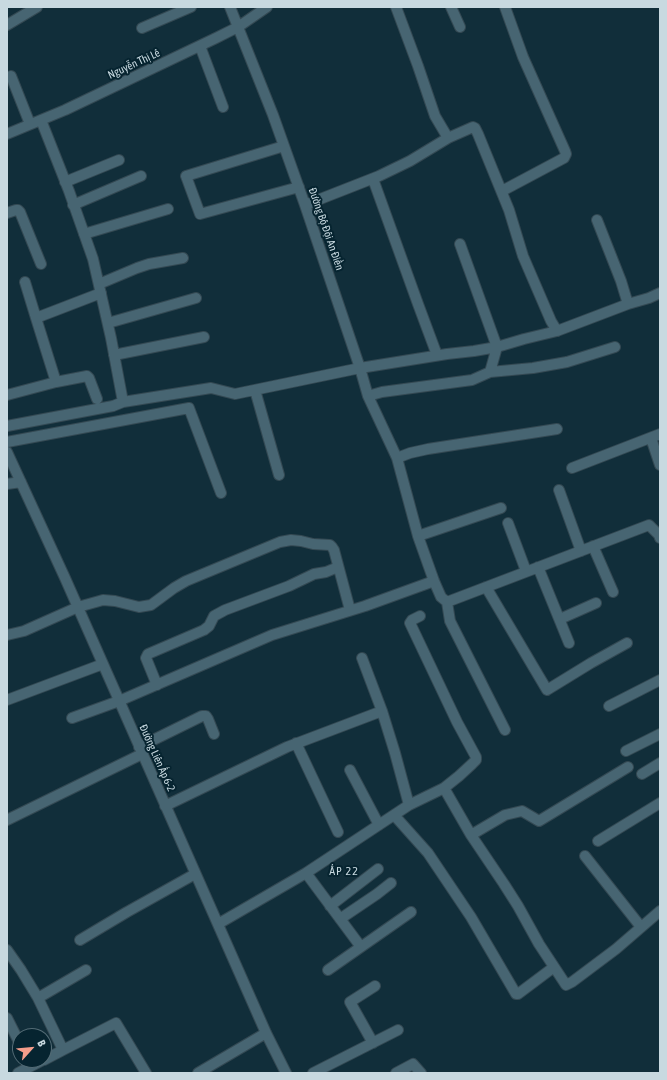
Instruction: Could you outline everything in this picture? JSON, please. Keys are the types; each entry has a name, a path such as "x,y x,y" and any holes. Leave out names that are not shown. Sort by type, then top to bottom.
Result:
{"street":[{"path":"7,25 37,7"},
{"path":"142,28 191,7"},
{"name":"Đường Bộ Đội An Điền","path":"230,7 273,115 299,187 368,396 397,458 418,536 434,581 441,597 447,602"},
{"name":"Nguyễn Thị Lê","path":"7,134 72,106 200,46 238,26 267,7"},
{"path":"396,7 436,116 448,138"},
{"path":"451,7 460,27"},
{"path":"502,191 564,158 566,154 523,57 505,7"},
{"path":"200,46 223,107"},
{"path":"11,76 30,124"},
{"path":"41,120 93,259 108,323 123,402"},
{"path":"305,204 373,178 410,161 448,138 473,127 475,128 502,191 523,256 551,322 557,331"},
{"path":"284,146 186,176 200,214 299,187"},
{"path":"65,182 119,160"},
{"path":"73,205 141,176"},
{"path":"373,178 437,355"},
{"path":"84,234 168,209"},
{"path":"7,214 16,210 19,211 41,264"},
{"path":"596,220 621,281 628,304"},
{"path":"460,244 496,347 490,372"},
{"path":"36,318 100,289 137,268 149,264 183,258"},
{"path":"25,282 56,382"},
{"path":"7,426 113,406 123,402 211,388 235,394 360,368 496,347 557,331 660,293"},
{"path":"108,323 148,313 196,298"},
{"path":"114,355 204,337"},
{"path":"368,396 382,392 472,380 490,372 533,368 567,362 615,347"},
{"path":"7,395 56,382 88,377 97,399"},
{"path":"255,390 279,475"},
{"path":"7,442 189,408 221,493"},
{"path":"397,458 428,449 557,429"},
{"path":"572,468 656,436 660,465"},
{"name":"Đường Liên Ấp 6-2","path":"7,452 78,607 266,1033 286,1073"},
{"path":"7,484 21,482"},
{"path":"559,490 581,551"},
{"path":"418,536 501,508"},
{"path":"508,523 526,571"},
{"path":"505,730 450,621 447,602 650,525 660,536"},
{"path":"7,635 24,631 78,607 108,600 139,607 154,604 174,588 186,581 280,542 291,540 330,546 334,550 350,610"},
{"path":"593,546 613,592"},
{"path":"157,685 146,658 148,654 204,630 209,626 214,616 225,610 289,586 314,574 326,572 338,567"},
{"path":"538,567 569,642"},
{"path":"72,718 119,701 272,635 434,581"},
{"path":"486,587 547,690 627,643"},
{"path":"560,619 596,603"},
{"path":"218,924 306,873 409,805 444,788 476,760 476,757 410,623 412,620 420,616"},
{"path":"362,658 382,711 409,805"},
{"path":"7,700 103,664"},
{"path":"609,706 660,680"},
{"path":"165,806 296,744 382,711"},
{"path":"8,817 141,750 202,716 206,716 208,719 214,734"},
{"path":"626,751 660,734"},
{"path":"296,744 338,832"},
{"path":"642,774 660,763"},
{"path":"471,835 505,815 522,811 539,822 628,766"},
{"path":"350,770 379,825"},
{"path":"444,788 471,835 511,895 539,944 566,985 616,949 660,911"},
{"path":"598,841 660,803"},
{"path":"394,815 428,853 471,917 516,994 554,967"},
{"path":"585,856 641,927"},
{"path":"330,906 378,869"},
{"path":"306,873 361,947"},
{"path":"80,940 133,908 195,874"},
{"path":"340,919 391,883"},
{"path":"328,970 410,912"},
{"path":"7,950 10,961 21,970 38,998 63,1050"},
{"path":"38,998 86,970"},
{"path":"373,1043 350,1002 375,986"},
{"path":"7,1018 12,1028"},
{"path":"52,1056 116,1023 146,1073"},
{"path":"313,1073 398,1030"},
{"path":"198,1073 266,1033"},
{"path":"396,1073 413,1064 421,1073"}],"district":[{"name":"ẤP 22","path":"344,871"}]}
